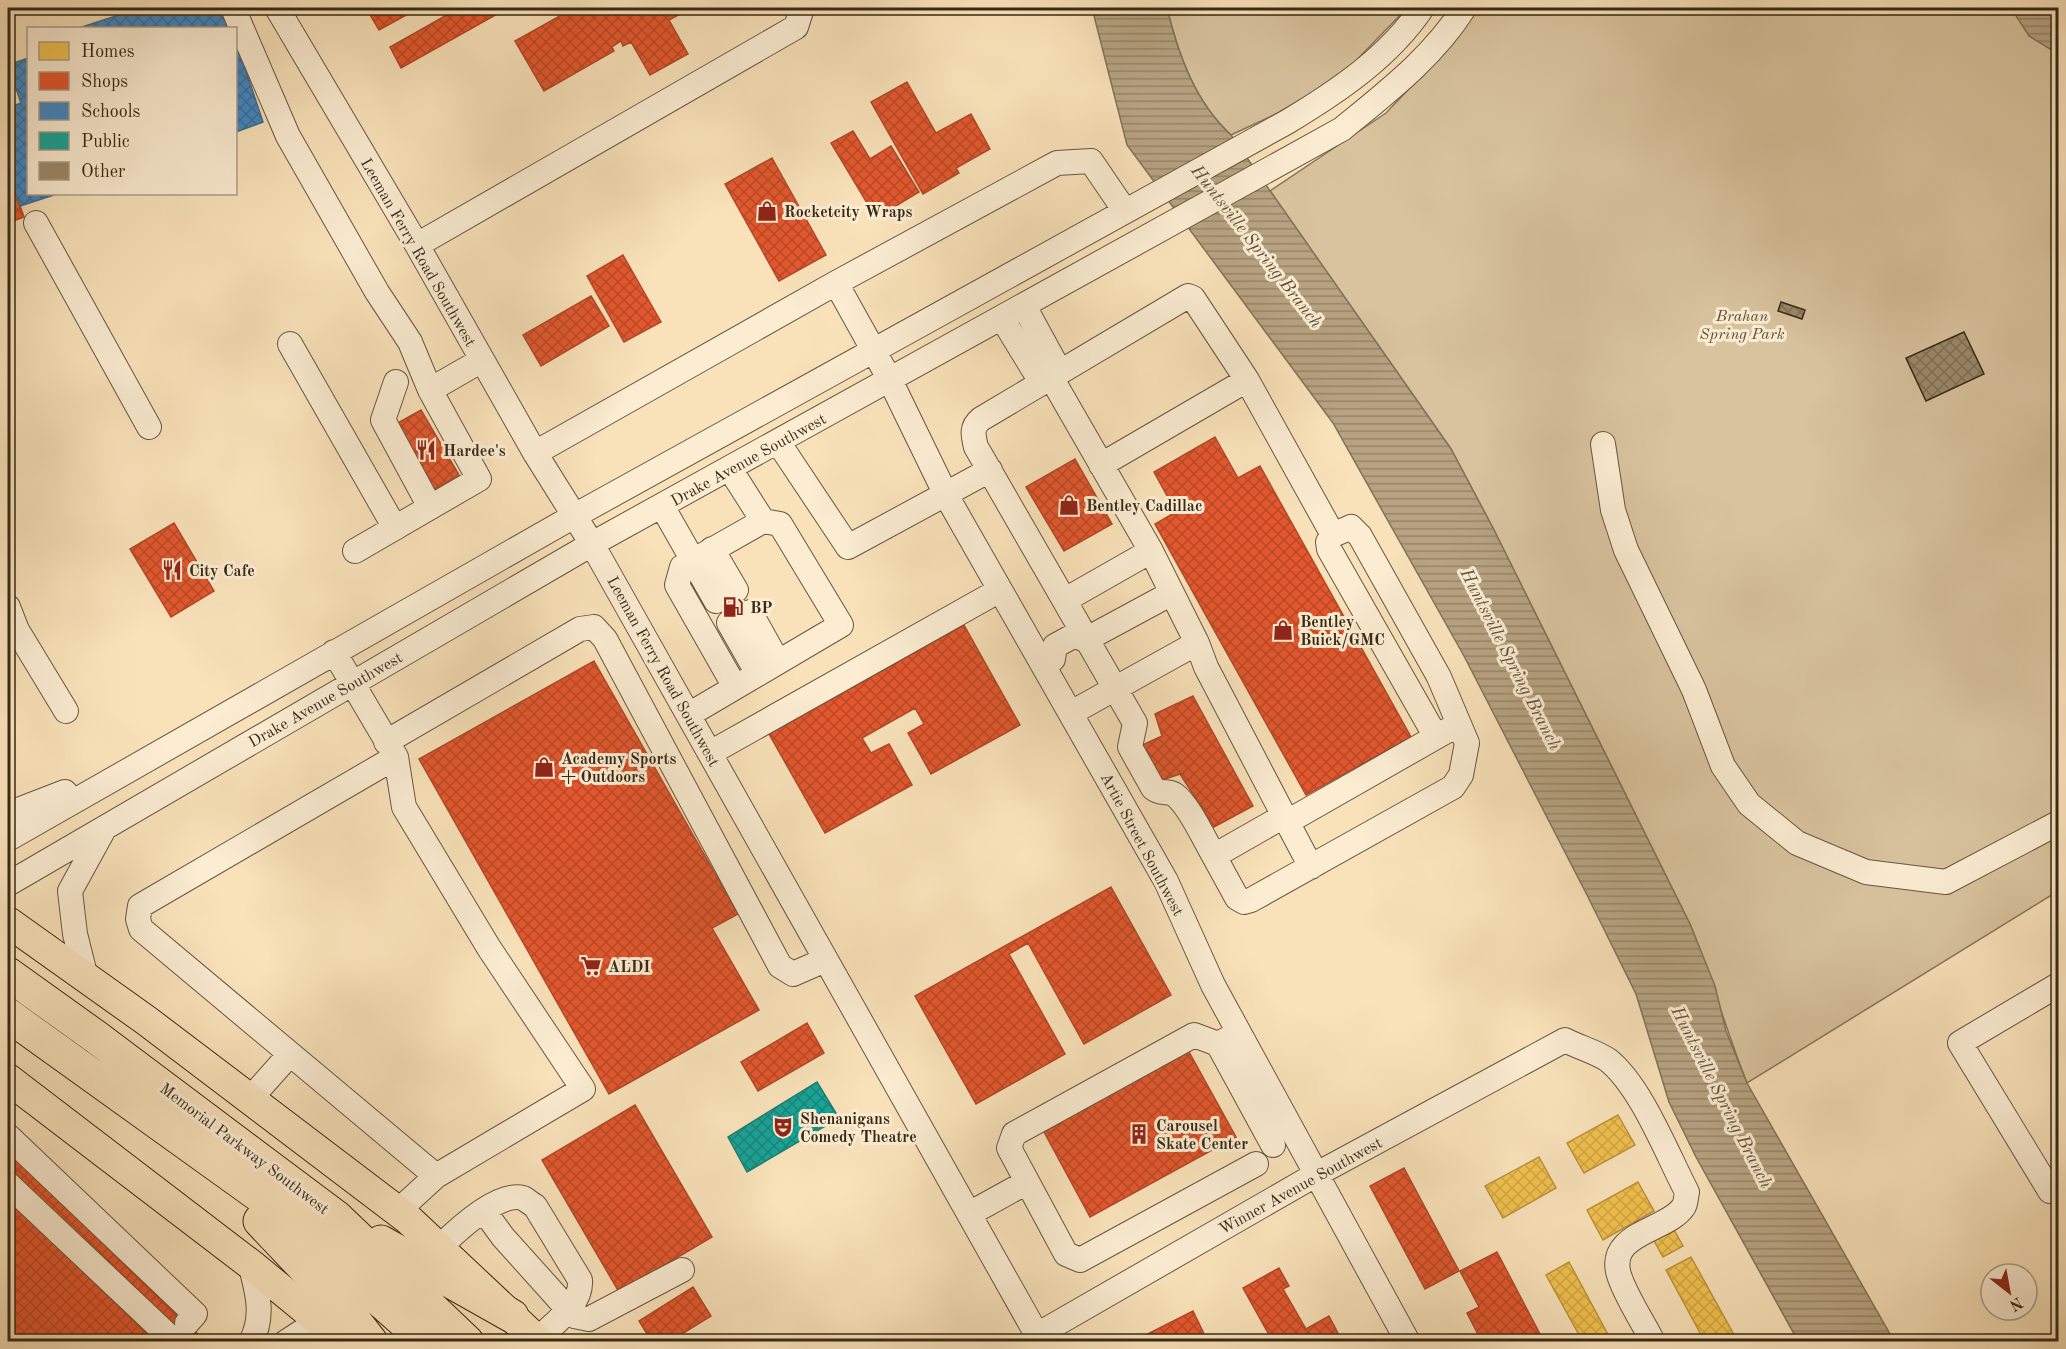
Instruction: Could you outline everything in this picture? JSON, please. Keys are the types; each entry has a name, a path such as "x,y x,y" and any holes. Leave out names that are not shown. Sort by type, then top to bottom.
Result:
{"highway":[{"name":"Memorial Parkway Southwest","path":"8,974 336,1217 467,1341"},
{"name":"Memorial Parkway Southwest","path":"8,1015 274,1206 427,1341"},
{"path":"81,1068 231,1191 306,1267 371,1341"},
{"path":"336,1217 512,1316"}],"main road":[{"path":"8,922 250,1099 398,1211 538,1341"},
{"path":"8,946 43,948"},
{"path":"8,1079 250,1263 336,1333"}],"street":[{"path":"233,8 288,136 377,292 410,342 430,390 479,479 355,551"},
{"name":"Leeman Ferry Road Southwest","path":"277,8 417,245 535,453 576,515 1039,1338"},
{"path":"417,245 796,27 802,8"},
{"name":"Drake Avenue Southwest","path":"8,839 576,515 1244,146 1347,84 1386,48 1422,8"},
{"name":"Drake Avenue Southwest","path":"8,884 592,544 1342,129 1410,73 1453,26 1464,8"},
{"path":"535,453 836,283 1057,163 1091,160 1125,210"},
{"path":"36,223 149,427"},
{"name":"Artie Street Southwest","path":"836,283 890,380 946,495 1000,590 1048,662 1071,713 1166,881 1213,985 1229,1038 1295,1133 1408,1341"},
{"path":"1333,535 1247,380 1193,298 1188,296 1049,376 976,423 973,436 976,447 1135,723 1130,747 1154,788 1159,793 1171,793 1180,800 1237,898 1244,902 1251,900 1453,787 1461,775 1467,743 1439,676 1360,536 1351,527 1333,535 1328,542 1329,549 1436,737"},
{"path":"1024,306 1054,360 1049,376"},
{"path":"1002,318 1035,372 1049,376 1151,551 1197,643 1206,667 1311,867"},
{"path":"290,344 395,528"},
{"path":"430,390 482,360"},
{"path":"1101,465 1247,380"},
{"path":"396,382 383,420 430,507"},
{"path":"778,442 848,547 990,470"},
{"path":"1603,444 1613,510 1626,550 1695,690 1723,766 1749,804 1797,843 1866,872 1947,882 2058,823"},
{"path":"730,469 763,521"},
{"path":"662,506 703,555 726,595"},
{"path":"690,714 841,625 780,524 763,521 682,567 677,585 735,687"},
{"path":"1065,600 1151,551"},
{"path":"710,753 1000,590"},
{"path":"1086,639 1172,593"},
{"path":"8,607 17,630 66,711"},
{"path":"739,618 768,668"},
{"path":"393,619 411,648"},
{"path":"436,1176 141,929 138,919 140,906 580,629 594,627 605,639 780,966 794,974 825,960"},
{"path":"1048,662 1065,663 1086,651 1086,639"},
{"path":"1071,713 1197,643"},
{"path":"334,652 391,750 404,807 489,948 583,1089 436,1176 398,1211"},
{"path":"623,674 655,655"},
{"path":"1214,856 1460,723"},
{"path":"8,814 143,762"},
{"path":"86,978 75,934 70,891 105,827"},
{"path":"2058,985 1960,1043 2049,1191 2058,1186"},
{"path":"1194,1035 1229,1038 1273,1145 1270,1155 1256,1164 1080,1260 1066,1254 1009,1148 1014,1134 1194,1035"},
{"name":"Winner Avenue Southwest","path":"1039,1338 1317,1174 1565,1040 1606,1059 1620,1071 1634,1090 1687,1192 1684,1205 1674,1216 1630,1239 1620,1255 1618,1273 1653,1341"},
{"path":"250,1099 290,1053"},
{"path":"1273,1145 1295,1133"},
{"path":"8,1136 195,1314 181,1332 8,1184"},
{"path":"1256,1164 1274,1199"},
{"path":"969,1214 1027,1182"},
{"path":"439,1248 464,1224 512,1197 524,1198 535,1206 580,1280 581,1291 577,1300 538,1341"},
{"path":"484,1211 503,1237 574,1316 590,1319 682,1270"},
{"path":"250,1263 259,1298 259,1326 251,1341"},
{"path":"286,1341 303,1331 336,1333"}],"green space":[{"path":"1167,8 1407,8 1342,75 1278,113 1231,135 1207,108 1198,92 1183,60"},
{"name":"Brahan Spring Park","path":"1476,8 2058,8 2058,891 1747,1083 1690,924 1493,528 1451,449 1270,191 1386,113 1447,49"}],"water":[{"name":"Huntsville Spring Branch","path":"1092,8 1167,8 1183,60 1207,108 1231,135 1451,449 1493,528 1690,924 1715,986 1726,1031 1747,1083 1894,1341 1798,1341 1696,1157 1669,1102 1636,994 1464,656 1333,423 1127,145"},
{"path":"2011,8 2058,8 2058,54 2029,36"}],"building: Homes":[{"path":"1618,1115 1635,1145 1584,1173 1567,1143"},
{"path":"1539,1157 1556,1188 1503,1218 1485,1186"},
{"path":"1638,1182 1654,1211 1603,1240 1587,1210"},
{"path":"1673,1228 1683,1246 1663,1257 1653,1239"},
{"path":"1691,1257 1738,1342 1705,1342 1666,1270"},
{"path":"1569,1262 1612,1342 1583,1342 1546,1275"}],"building: Shops":[{"path":"366,8 419,8 379,30"},
{"path":"459,8 508,8 401,68 390,47"},
{"path":"574,8 691,8 669,20 688,54 650,75 631,42 623,46 621,41 612,47 614,51 544,91 515,41"},
{"path":"907,82 936,133 971,114 990,149 956,168 959,173 923,194 871,102"},
{"path":"853,131 870,159 891,146 919,192 876,218 831,143"},
{"path":"772,158 826,255 779,281 725,184"},
{"path":"8,171 24,217 8,223"},
{"path":"623,255 661,322 624,342 587,276"},
{"path":"591,296 609,326 541,366 523,335"},
{"name":"Hardee's","path":"421,410 459,475 432,491 394,425"},
{"name":"Bentley Buick/GMC","path":"1215,437 1238,478 1260,466 1411,737 1306,795 1155,524 1176,512 1154,472"},
{"name":"Bentley Cadillac","path":"1075,459 1112,524 1064,551 1026,487"},
{"name":"City Cafe","path":"174,523 214,591 171,617 130,549"},
{"path":"964,625 1020,725 931,774 908,733 924,724 915,708 862,738 871,753 889,744 912,785 825,833 769,734"},
{"path":"594,661 738,914 712,928 759,1010 609,1094 419,759"},
{"path":"1193,696 1253,806 1214,827 1180,774 1156,782 1138,747 1162,736 1155,714"},
{"path":"1111,887 1171,995 1084,1044 1028,943 1009,954 1065,1054 976,1104 915,996"},
{"path":"807,1023 824,1053 758,1091 741,1062"},
{"name":"Carousel Skate Center","path":"1188,1050 1236,1137 1090,1217 1043,1130"},
{"path":"635,1105 712,1237 619,1292 542,1160"},
{"path":"8,1151 206,1342 8,1342"},
{"path":"1404,1168 1459,1271 1425,1289 1370,1186"},
{"path":"1497,1252 1541,1336 1530,1342 1482,1342 1467,1313 1479,1307 1460,1271"},
{"path":"1279,1268 1289,1286 1283,1289 1306,1329 1329,1316 1342,1341 1273,1342 1243,1288"},
{"path":"693,1287 711,1316 669,1342 652,1342 639,1321"},
{"path":"1193,1311 1208,1342 1132,1342"}],"building: Schools":[{"path":"140,8 224,8 231,27 82,27"},
{"path":"237,44 263,122 237,132"},
{"path":"27,58 27,195 54,195 20,206 8,171 8,108 21,103 8,65"}],"building: Public":[{"name":"Shenanigans Comedy Theatre","path":"817,1082 839,1118 747,1172 728,1137"}],"building: Other":[{"path":"1781,302 1805,310 1802,319 1778,311"},
{"path":"1964,332 1984,374 1926,401 1906,358"}],"place":[{"name":"Rocketcity Wraps","path":"767,211"},
{"name":"Hardee's","path":"426,450"},
{"name":"Bentley Cadillac","path":"1069,505"},
{"name":"City Cafe","path":"172,570"},
{"name":"BP","path":"733,607"},
{"name":"Bentley Buick/GMC","path":"1283,630"},
{"name":"Academy Sports + Outdoors","path":"544,767"},
{"name":"ALDI","path":"591,966"},
{"name":"Shenanigans Comedy Theatre","path":"783,1127"},
{"name":"Carousel Skate Center","path":"1139,1134"}]}
